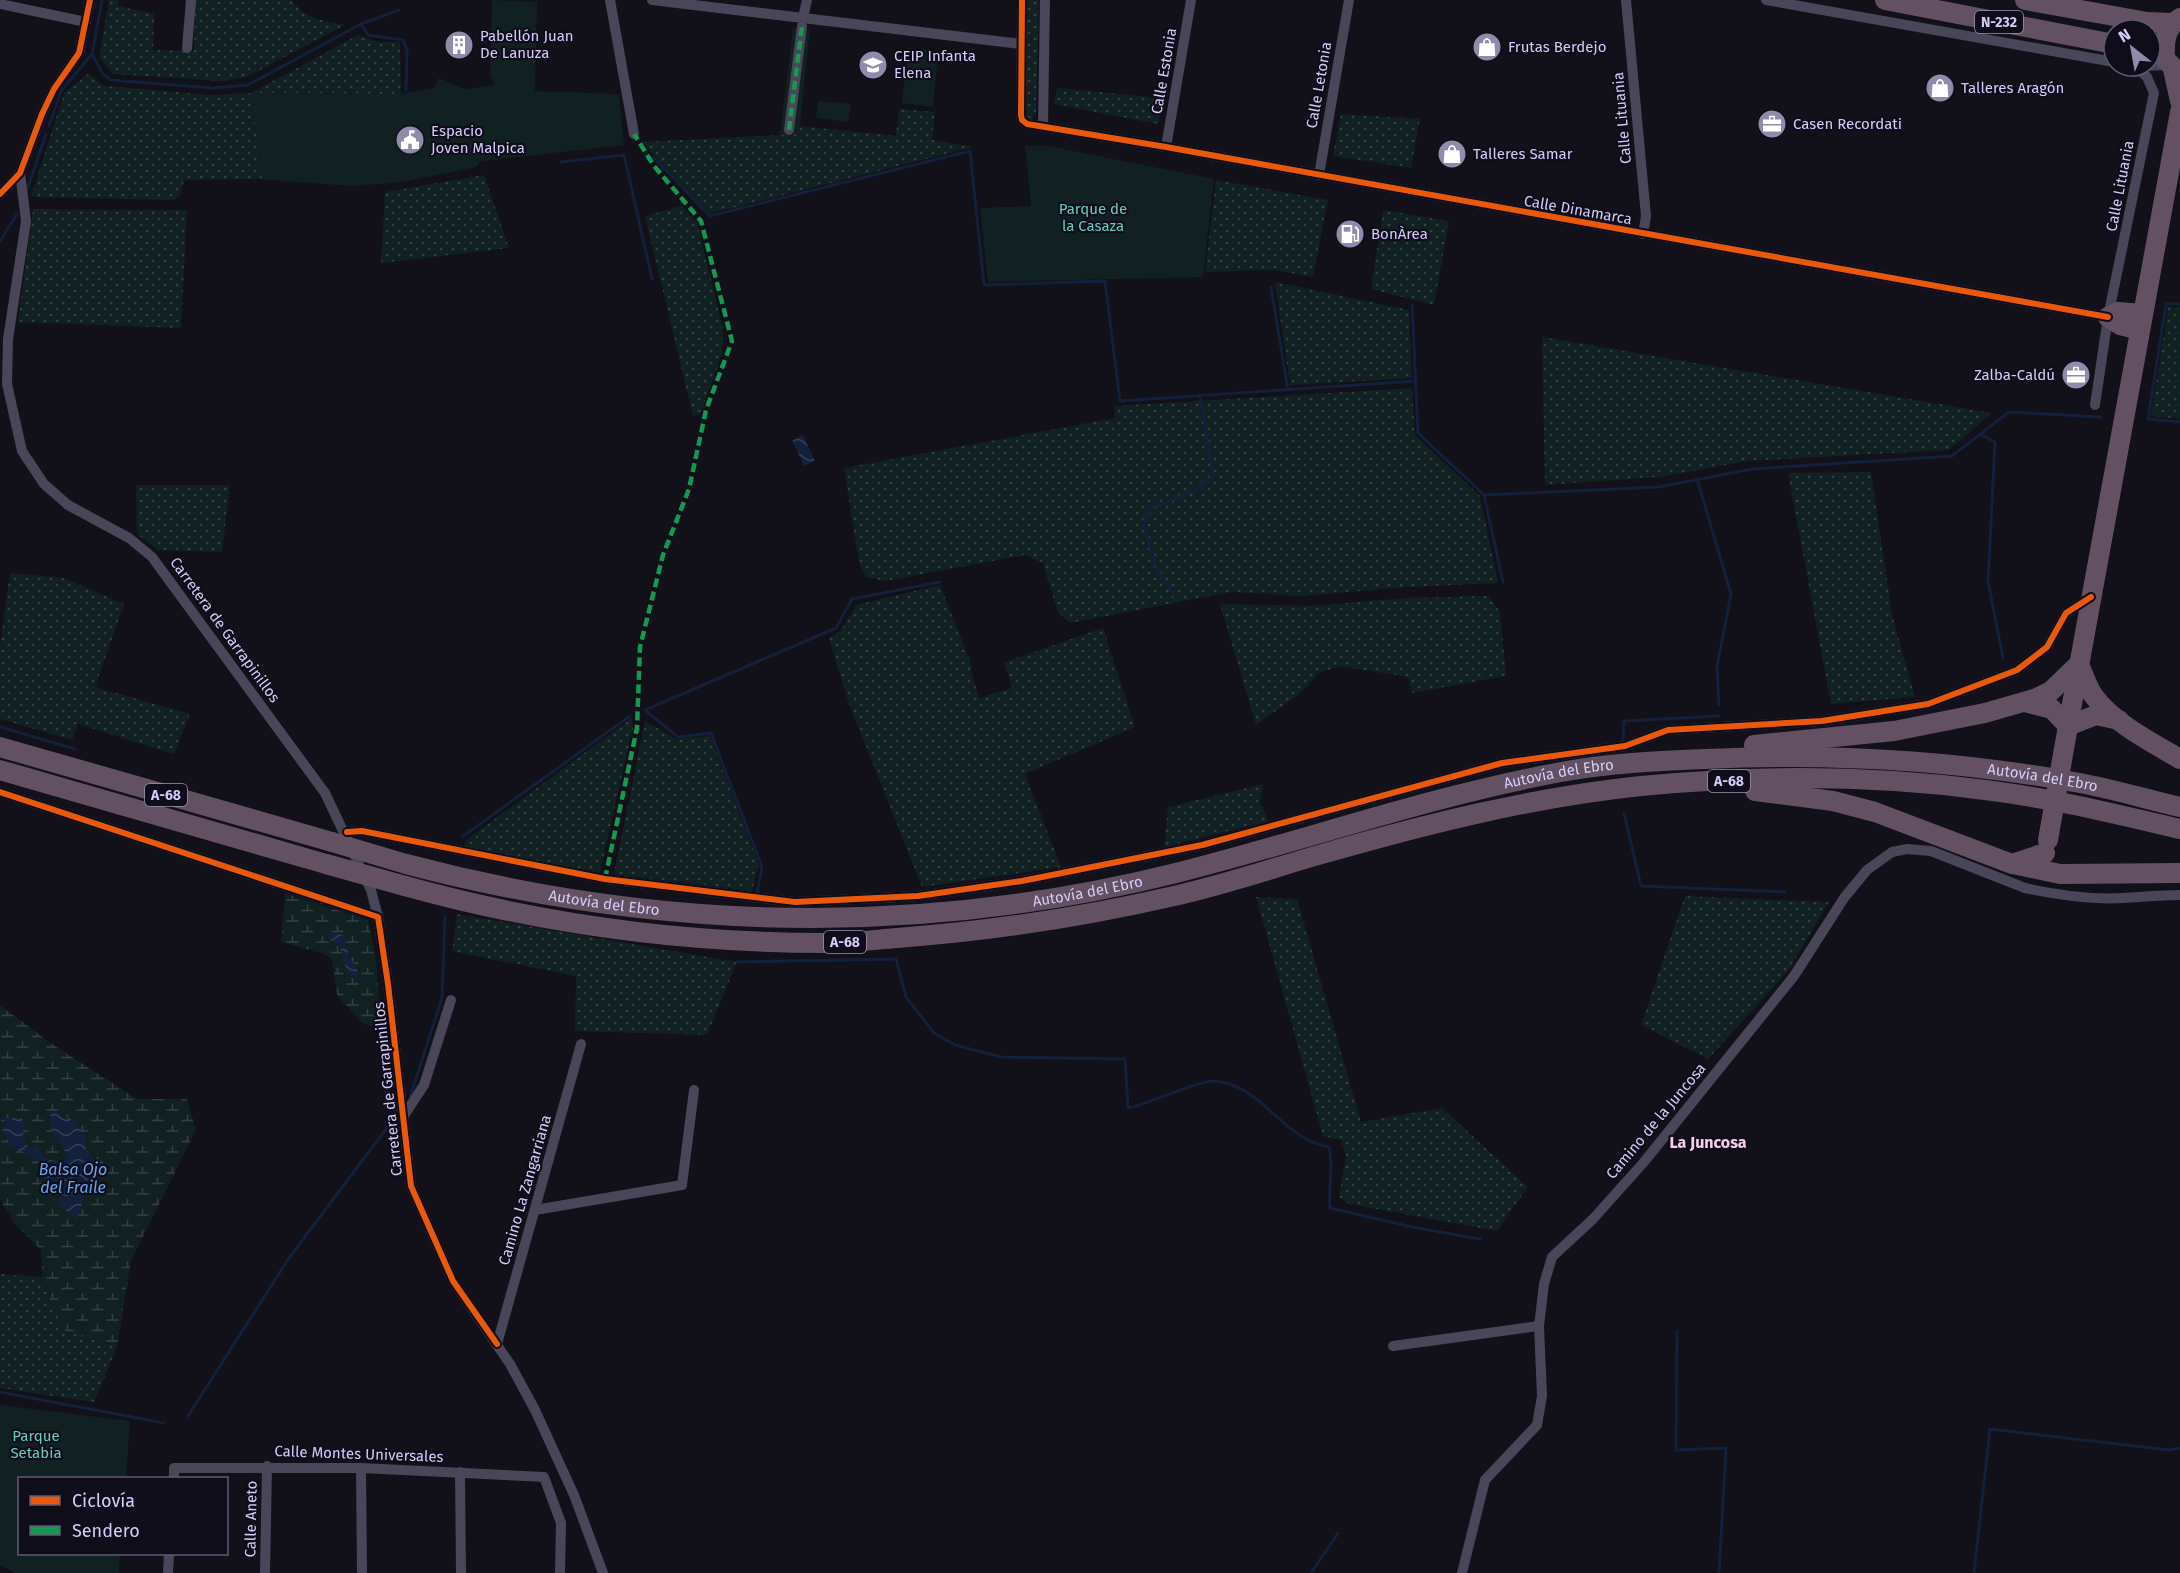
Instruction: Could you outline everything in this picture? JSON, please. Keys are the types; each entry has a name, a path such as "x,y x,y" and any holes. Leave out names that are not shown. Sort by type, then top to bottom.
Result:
{"highway":[{"name":"N-232","path":"1885,0 2102,42"},
{"name":"N-232","path":"2025,0 2062,4 2147,22 2176,21"},
{"name":"N-232","path":"2167,64 2164,40 2176,21"},
{"path":"2167,64 2180,101"},
{"path":"2040,882 2180,112"},
{"path":"2108,317 2118,312 2142,322"},
{"path":"1642,762 1661,755 1894,731 1951,721 2025,702 2060,685 2079,664"},
{"path":"2079,664 2092,694 2119,720 2180,759"},
{"path":"2025,702 2052,709 2068,726"},
{"path":"2068,726 2096,715 2119,720"},
{"name":"Autovía del Ebro","path":"0,747 339,837 406,864 547,896 666,912 735,918 830,919 971,910 1071,895 1175,873 1486,789 1562,772 1642,762 1759,756 1879,759 1992,769 2078,782 2180,807"},
{"name":"Autovía del Ebro","path":"0,770 405,886 543,919 644,934 829,943 975,932 1072,917 1179,895 1328,852 1491,811 1620,789 1746,779 1884,782 1983,790 2070,804 2180,829"},
{"path":"1620,789 1765,792 1833,801 1875,812 2012,864 2040,882 2072,875 2180,873"},
{"path":"2012,864 2047,846"},
{"path":"2047,846 2072,875"}],"street":[{"name":"Carretera de Garrapinillos","path":"90,0 79,53 46,106 20,173 26,221 6,363 11,408 22,451 36,473 55,495 75,509 129,538 152,557 326,793 339,837 372,890 378,917 411,1186 453,1281 497,1344 523,1387 553,1447 603,1573"},
{"path":"187,48 191,0"},
{"path":"610,0 634,134"},
{"path":"652,0 725,5 802,22 1021,44"},
{"path":"789,130 802,22 807,0"},
{"path":"1022,0 1022,120 1027,124 1043,127 1045,0"},
{"name":"Calle Estonia","path":"1166,147 1191,0"},
{"name":"Calle Letonia","path":"1319,175 1349,0"},
{"name":"Calle Lituania","path":"1626,0 1646,216 1643,234"},
{"path":"1766,0 2102,60"},
{"path":"1,2 86,22"},
{"name":"Calle Lituania","path":"2095,405 2108,317 2154,93 2147,78"},
{"name":"Calle Dinamarca","path":"1043,127 1166,147 2108,317"},
{"path":"0,194 20,173"},
{"path":"339,837 362,831 605,879 795,902 930,894 1022,881 1202,845 1502,764 1625,746 1668,730 1822,721 1928,704 2016,670 2047,647 2066,614 2091,597"},
{"path":"0,792 378,917"},
{"name":"Camino de la Juncosa","path":"1462,1573 1485,1480 1537,1425 1542,1396 1539,1326 1544,1284 1552,1257 1593,1219 1644,1161 1794,976 1844,898 1867,870 1892,852 1907,849 1931,851 2025,888 2040,882 2071,896 2123,898 2180,895"},
{"path":"403,1117 424,1085 451,1000"},
{"name":"Camino La Zangarriana","path":"497,1344 581,1044"},
{"path":"535,1210 682,1185 694,1090"},
{"path":"1393,1346 1539,1326"},
{"name":"Calle Montes Universales","path":"174,1473 267,1466 544,1477 561,1523 560,1573"},
{"name":"Calle Aneto","path":"265,1573 267,1466"},
{"path":"361,1468 362,1573"},
{"path":"460,1473 461,1573"},
{"path":"168,1573 169,1555"}],"green space":[{"path":"109,0 119,0 118,6 154,14 153,50 194,51 195,0 292,0 309,15 345,25 247,77 221,81 113,74 99,58"},
{"path":"492,0 537,2 535,91 619,94 624,145 481,161 475,167 400,182 353,186 262,179 251,93 401,94 433,88 439,78 465,89 495,85 490,76"},
{"path":"1026,0 1039,0 1036,113 1031,120 1025,113"},
{"path":"793,28 810,29 799,134 780,135"},
{"path":"358,35 378,42 400,42 401,94 271,93 423,167 587,149 481,161 475,167 400,182 353,186 262,179 184,180 180,196 174,200 31,197 64,93 88,74 105,86 212,95 251,93"},
{"path":"908,48 938,51 933,107 902,103"},
{"path":"1057,88 1163,98 1158,124 1054,104"},
{"path":"818,101 851,104 848,122 816,118"},
{"path":"899,109 935,112 932,140 974,147 708,214 642,142 799,134 799,126 896,136"},
{"path":"1341,114 1420,119 1411,168 1333,156"},
{"name":"Parque de la Casaza","path":"1025,146 1048,146 1214,179 1203,277 988,282 980,208 1031,206"},
{"path":"484,175 509,248 381,263 385,192"},
{"path":"1216,180 1328,200 1313,277 1273,270 1205,272"},
{"path":"682,206 697,222 723,329 722,354 701,413 693,416 645,216"},
{"path":"33,209 187,210 181,328 18,322"},
{"path":"1383,210 1449,221 1434,305 1371,289"},
{"path":"1275,282 1409,310 1412,378 1290,385"},
{"path":"2168,307 2180,307 2180,419 2151,416"},
{"path":"1542,337 1992,413 1949,450 1748,461 1659,477 1545,485"},
{"path":"1412,388 1415,435 1480,496 1498,583 1407,587 1301,596 1231,592 1070,623 1058,613 1043,563 1025,555 885,581 866,577 859,562 844,468 1115,418 1114,406"},
{"path":"1871,472 1892,614 1915,697 1831,704 1788,473"},
{"path":"136,485 230,485 222,552 158,550 137,534"},
{"path":"10,573 64,578 124,604 95,687 190,714 174,754 78,724 72,740 0,719 0,646"},
{"path":"940,585 972,666 971,671 979,698 1012,688 1004,662 1103,628 1135,727 1025,774 1061,867 922,887 848,701 829,638 840,632 856,605"},
{"path":"1489,596 1500,612 1506,676 1412,693 1408,677 1339,666 1317,674 1302,692 1256,725 1220,604 1310,606 1406,598"},
{"path":"632,718 633,727 600,872 464,848 466,840"},
{"path":"645,721 676,739 710,736 759,865 752,891 614,874"},
{"path":"1263,784 1260,803 1269,821 1164,847 1168,807"},
{"path":"285,893 368,920 376,959 382,1028 363,1024 337,995 332,960 324,954 281,942"},
{"path":"1685,896 1829,902 1788,971 1708,1059 1641,1025"},
{"path":"1256,897 1297,899 1361,1122 1442,1108 1528,1187 1497,1231 1349,1204 1339,1197 1346,1156 1341,1140 1323,1136"},
{"path":"457,914 737,962 707,1035 575,1031 576,976 452,951"},
{"name":"Balsa Ojo del Fraile","path":"0,1005 52,1044 137,1099 187,1099 196,1130 131,1261 117,1347 63,1330 42,1277 41,1250 15,1224 0,1199"},
{"path":"0,1274 42,1277 63,1330 117,1347 94,1402 0,1388"},
{"name":"Parque Setabia","path":"0,1405 130,1421 126,1477 18,1477 18,1555 120,1555 119,1573 15,1573 0,1565"}],"water":[{"path":"803,435 815,461 804,466 792,440"},
{"path":"331,932 345,936 348,954 359,973 358,980 347,970 339,945 329,939 328,935"},
{"name":"Balsa Ojo del Fraile","path":"58,1110 62,1116 75,1120 85,1136 86,1150 95,1161 77,1220 58,1203 61,1192 54,1183 43,1177 39,1163 11,1145 1,1128 7,1126 3,1118 21,1118 24,1122 23,1141 29,1147 36,1148 46,1159 63,1162 67,1154 49,1126 51,1112"}],"waterway":[{"path":"49,126 61,91 92,54 102,0"},
{"path":"92,54 103,74 111,80 212,88 248,85 361,24 399,10"},
{"path":"361,24 368,35 403,40 407,50 406,90"},
{"path":"27,190 46,134"},
{"path":"653,157 710,216 970,151 984,285 1105,281 1120,401 1416,381"},
{"path":"561,162 624,155 652,279"},
{"path":"0,241 17,214"},
{"path":"1271,287 1288,390"},
{"path":"2180,304 2166,304 2148,419 2180,422"},
{"path":"1412,305 1418,433 1484,495 1659,487 1752,469 1952,456 2009,412 2101,417"},
{"path":"1176,599 1157,569 1143,523 1151,507 1195,491 1213,476 1200,395"},
{"path":"1980,434 1995,442 1988,581 2003,658"},
{"path":"1697,479 1731,594 1717,667 1719,705"},
{"path":"1484,495 1503,582"},
{"path":"757,892 762,867 711,733 678,737 645,710 836,628 852,599 940,582"},
{"path":"462,837 630,716"},
{"path":"1623,740 1624,721 1719,716"},
{"path":"0,727 75,749"},
{"path":"1624,813 1641,886 1785,892"},
{"path":"410,1097 442,998 445,917"},
{"path":"737,962 896,959 906,997 934,1033 955,1045 1001,1057 1125,1059 1128,1108 1205,1082 1229,1084 1258,1100 1298,1134 1312,1142 1329,1147 1330,1208 1412,1227 1480,1239"},
{"path":"188,1416 289,1258 395,1117"},
{"path":"1677,1331 1676,1450 1726,1448 1719,1573"},
{"path":"0,1392 164,1423"},
{"path":"1974,1573 1990,1429 2169,1450 2180,1448"},
{"path":"1311,1573 1338,1533"}],"marked path":[{"path":"789,130 802,26"},
{"path":"605,879 637,728 640,647 663,555 689,489 706,410 732,341 701,221 654,166 634,134"}],"cycle path":[{"path":"0,194 20,173 54,89 79,53 90,0"},
{"path":"1022,0 1021,115 1022,120 1027,124 2108,317"},
{"path":"347,832 362,831 605,879 795,902 918,896 1022,881 1202,845 1502,763 1625,746 1668,730 1822,721 1928,704 2017,670 2047,647 2066,613 2091,597"},
{"path":"0,792 378,917 411,1186 453,1281 497,1344"}],"place":[{"name":"Pabellón Juan De Lanuza","path":"459,45"},
{"name":"Frutas Berdejo","path":"1487,47"},
{"name":"CEIP Infanta Elena","path":"873,65"},
{"name":"Talleres Aragón","path":"1940,88"},
{"name":"Casen Recordati","path":"1772,124"},
{"name":"Espacio Joven Malpica","path":"410,140"},
{"name":"Talleres Samar","path":"1452,154"},
{"name":"BonÀrea","path":"1350,234"},
{"name":"Zalba-Caldú","path":"2076,375"}],"district":[{"name":"La Juncosa","path":"1708,1142"}]}
